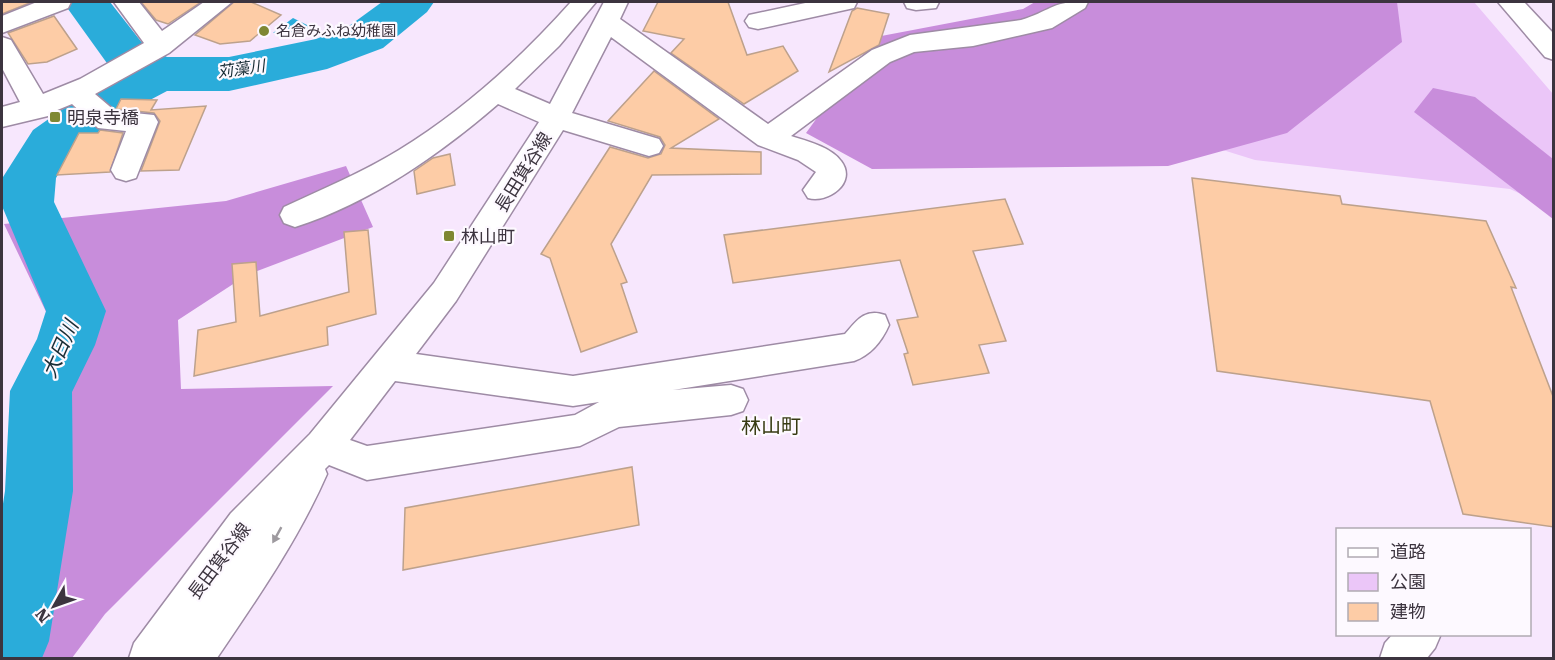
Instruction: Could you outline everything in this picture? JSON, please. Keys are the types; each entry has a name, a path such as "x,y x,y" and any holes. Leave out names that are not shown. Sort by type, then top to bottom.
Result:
{"street":[{"path":"2,26 59,2"},
{"path":"126,2 160,47"},
{"path":"90,105 114,75 160,47 220,2"},
{"path":"756,21 846,2"},
{"path":"916,2 927,2"},
{"path":"768,138 881,56 910,44 973,37 1022,28 1043,22 1076,2"},
{"path":"1510,2 1554,51"},
{"path":"295,215 365,182 425,147 494,91 568,21 602,8 768,138 808,153 830,167 831,179 818,190"},
{"name":"長田箕谷線","path":"149,658 244,526 323,446 445,292 513,191 556,118 602,8"},
{"path":"2,46 38,109"},
{"path":"494,91 556,118 649,146"},
{"path":"2,117 38,109 90,105 108,121 144,122 126,170"},
{"path":"387,365 573,391 854,347 873,325"},
{"path":"323,446 367,463 580,430 614,412 731,400"},
{"name":"長田箕谷線","path":"193,658 273,542 323,446"},
{"path":"1401,658 1419,636"}],"green space":[{"path":"1161,2 1474,2 1553,94 1553,209 1510,189 1255,160 1165,132"}],"shaded area":[{"path":"1035,2 1397,2 1402,42 1287,133 1168,166 872,169 806,133 876,37 1023,9"},
{"path":"1433,88 1475,97 1553,159 1553,219 1414,112"},
{"path":"346,166 373,227 247,275 178,320 181,389 333,386 105,614 72,658 2,658 2,537 47,484 13,403 49,318 4,224 226,201"}],"water":[{"path":"293,18 319,31 273,33"}],"building":[{"path":"2,2 32,2 2,14"},
{"path":"141,2 201,2 168,24 156,20"},
{"path":"234,2 251,2 281,15 250,41 220,44 195,35"},
{"path":"658,2 728,2 747,55 783,46 798,71 744,104 671,53 684,39 643,31"},
{"path":"857,8 889,14 879,45 829,72 852,11"},
{"path":"54,16 77,49 47,62 28,64 8,33"},
{"path":"654,71 719,119 671,148 761,152 761,174 652,175 611,244 627,282 621,284 637,332 581,352 550,258 541,254 610,147 648,158 661,154 665,145 660,137 608,121"},
{"path":"121,99 157,100 151,110 206,106 179,170 141,171 160,121 154,113 116,109"},
{"path":"100,130 123,133 110,172 57,175 79,133 98,133"},
{"path":"450,154 455,185 417,194 414,171 433,158"},
{"path":"1192,178 1340,196 1342,204 1486,221 1516,288 1511,287 1554,399 1554,527 1463,514 1430,401 1217,371"},
{"path":"1005,199 1023,244 973,251 1006,341 979,345 989,373 913,385 904,354 908,353 897,320 918,317 900,260 733,283 724,235"},
{"path":"368,230 376,314 327,327 328,345 194,376 198,330 236,322 232,264 256,262 260,316 349,292 344,232"},
{"path":"632,467 639,525 403,570 405,508"}],"waterway":[{"name":"苅藻川","path":"86,2 126,55 159,74"},
{"name":"苅藻川","path":"159,74 229,74 327,53 366,37 411,2"},
{"name":"大日川","path":"2,658 12,641 39,491 41,391 65,345 76,311 27,202 30,177 51,143 115,97 159,74"}],"place":[{"name":"名倉みふね幼稚園","path":"264,31"},
{"name":"明泉寺橋","path":"55,117"},
{"name":"林山町","path":"449,236"}],"district":[{"name":"林山町","path":"771,426"}]}
